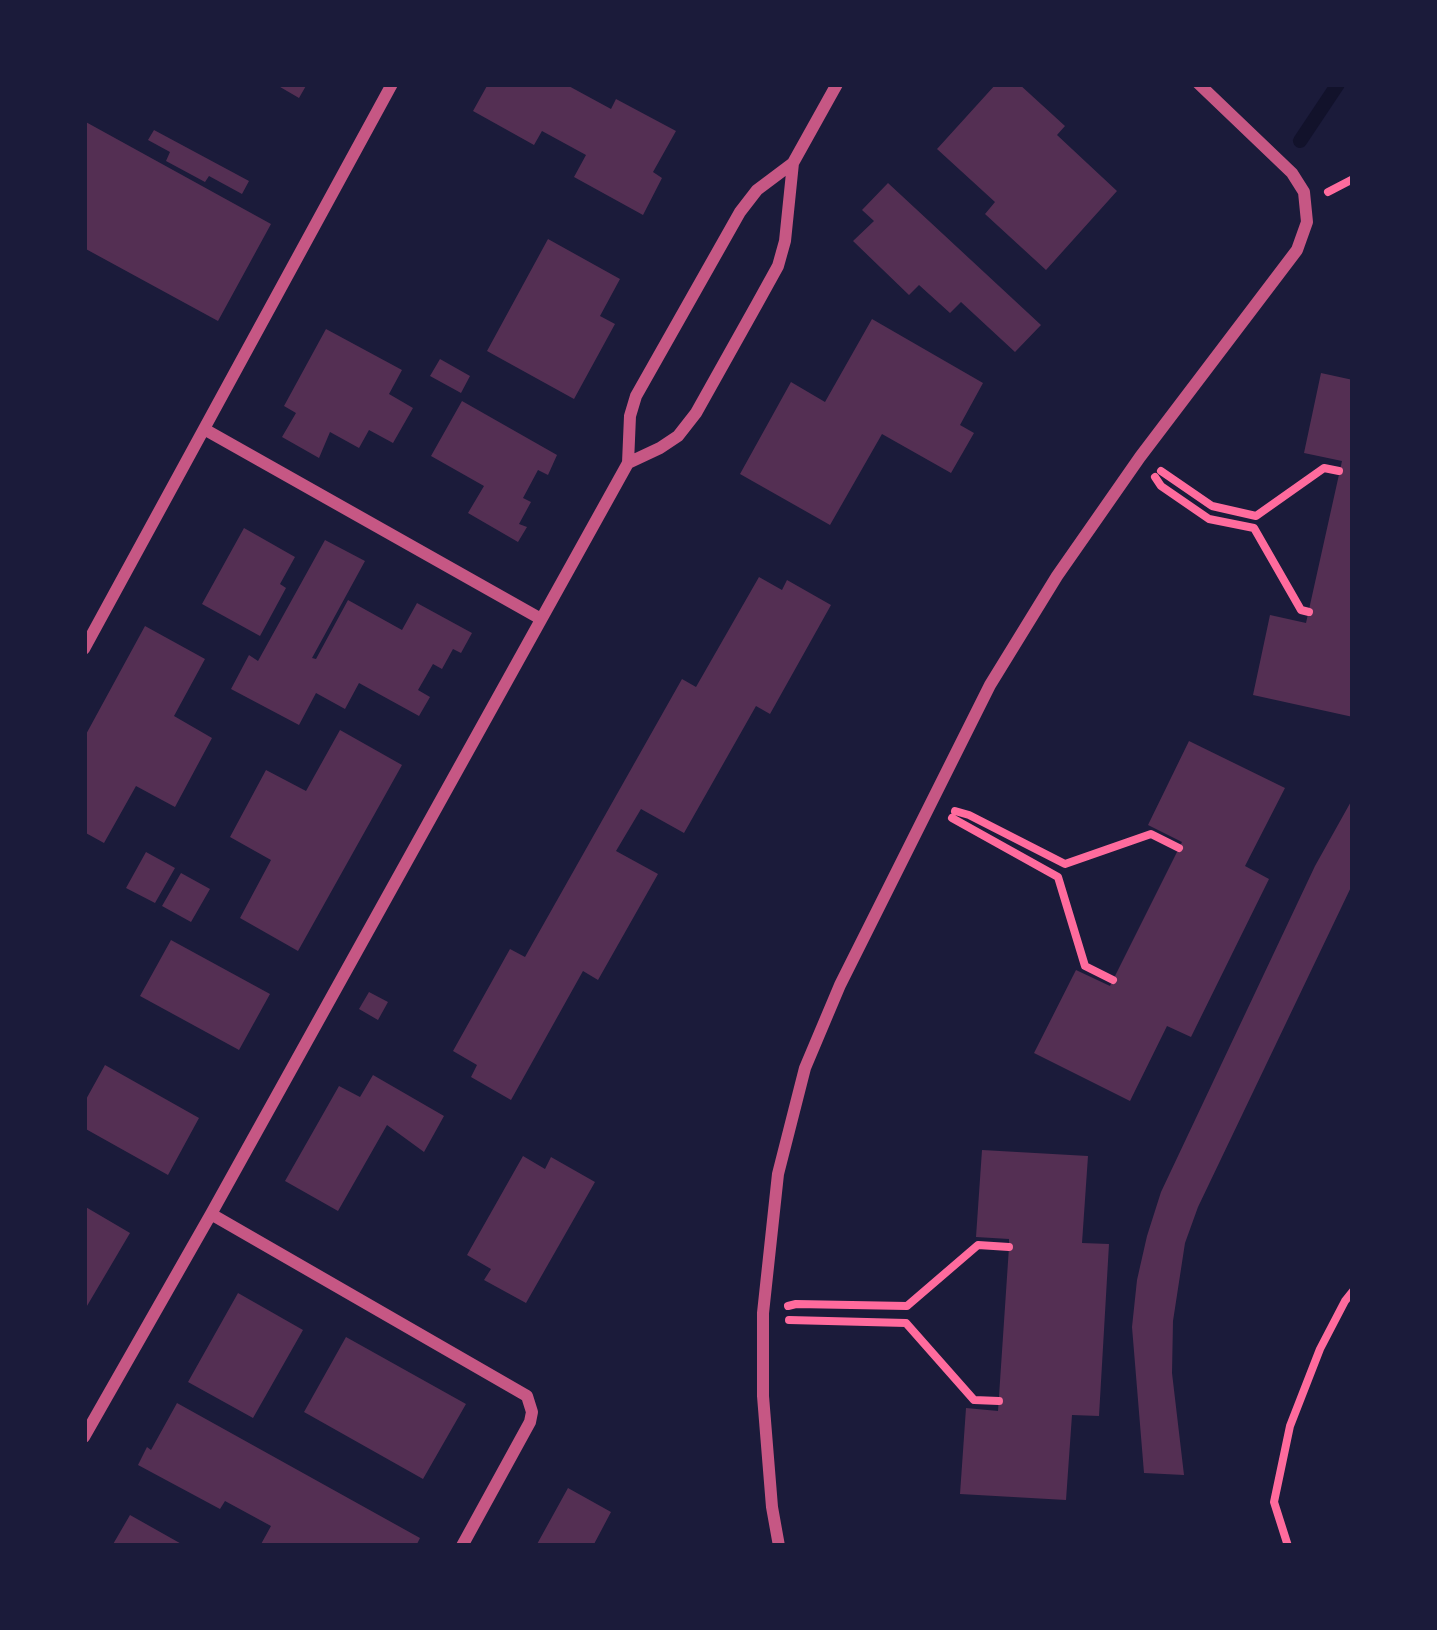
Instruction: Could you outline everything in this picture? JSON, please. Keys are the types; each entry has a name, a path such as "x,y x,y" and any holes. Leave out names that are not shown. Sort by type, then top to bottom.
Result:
{"street":[{"path":"84,649 392,84"},
{"path":"628,463 677,436 696,413 778,266 794,163 837,84"},
{"path":"779,1546 764,1396 764,1313 778,1174 806,1068 840,985 990,685 1057,576 1140,457 1297,250 1307,222 1304,192 1292,172 1199,84"},
{"path":"84,1437 628,463 636,396 740,212 757,190 794,163"},
{"path":"204,429 541,619"},
{"path":"211,1214 520,1390 531,1404 530,1422 462,1546"}],"path":[{"path":"1140,457 1212,506 1256,515 1324,468 1340,471"},
{"path":"1140,457 1161,486 1209,519 1254,528 1301,610 1309,612"},
{"path":"931,803 969,814 1065,864 1151,834 1179,848"},
{"path":"931,803 962,826 1058,877 1085,967 1113,980"},
{"path":"764,1313 796,1304 907,1306 978,1245 1009,1247"},
{"path":"1288,1546 1274,1502 1290,1426 1320,1348 1353,1291"},
{"path":"764,1313 796,1323 907,1323 974,1400 999,1401"}],"building":[{"path":"275,84 307,84 299,98"},
{"path":"488,84 565,84 611,109 616,99 676,131 653,172 662,178 643,215 574,177 586,155 542,131 534,145 473,111"},
{"path":"996,84 1019,84 1065,126 1057,135 1117,191 1046,270 985,214 995,202 937,149"},
{"path":"84,121 271,224 218,321 84,248"},
{"path":"154,130 249,181 242,194 209,176 205,182 166,161 170,152 148,140"},
{"path":"888,183 1041,325 1015,352 961,302 950,313 919,285 909,295 853,241 874,221 862,210"},
{"path":"548,239 620,279 600,316 615,324 574,399 487,351"},
{"path":"872,319 983,383 960,425 974,433 951,473 882,434 830,525 740,474 791,382 825,402"},
{"path":"326,329 402,370 389,394 413,408 393,443 369,430 359,448 330,432 319,458 282,437 296,413 284,406"},
{"path":"440,359 470,376 461,393 430,376"},
{"path":"1321,373 1353,380 1353,717 1253,695 1270,615 1306,623 1342,461 1304,453"},
{"path":"462,401 557,455 548,475 538,470 523,498 531,502 519,524 527,527 518,542 468,513 484,486 431,456"},
{"path":"244,528 295,557 280,584 286,588 260,636 202,604"},
{"path":"325,540 365,561 312,658 316,659 348,600 402,630 417,603 472,633 461,653 453,649 442,669 433,664 418,690 430,697 419,716 359,683 345,709 316,693 299,725 231,689 249,655 258,661"},
{"path":"759,577 782,590 787,580 831,605 770,714 756,706 684,833 641,809 616,851 658,874 598,980 583,971 511,1100 471,1077 477,1065 453,1051 510,949 525,957 682,679 696,687"},
{"path":"145,626 205,659 174,716 212,738 175,807 136,786 104,843 84,832 84,738"},
{"path":"340,730 402,765 298,951 240,918 271,860 230,837 266,770 306,791"},
{"path":"1189,741 1285,788 1245,866 1269,879 1191,1037 1167,1026 1130,1101 1034,1053 1076,970 1110,986 1182,842 1148,825"},
{"path":"1353,798 1353,883 1185,1243 1173,1321 1172,1373 1184,1475 1144,1473 1132,1327 1147,1236 1161,1192 1315,866"},
{"path":"146,852 175,868 155,903 126,888"},
{"path":"181,873 210,889 191,922 162,906"},
{"path":"171,940 270,994 239,1050 140,996"},
{"path":"369,992 388,1002 378,1020 359,1009"},
{"path":"105,1065 199,1118 168,1175 84,1128 84,1103"},
{"path":"373,1075 444,1116 424,1152 387,1125 338,1211 285,1181 339,1086 360,1097"},
{"path":"982,1150 1088,1156 1082,1243 1109,1244 1099,1416 1072,1415 1066,1500 960,1494 966,1408 998,1411 1009,1247 1009,1239 976,1237"},
{"path":"523,1156 545,1169 551,1157 595,1182 526,1303 484,1280 491,1269 467,1255"},
{"path":"84,1206 130,1233 84,1311"},
{"path":"238,1293 303,1330 253,1418 188,1382"},
{"path":"346,1337 466,1404 423,1479 304,1412"},
{"path":"177,1403 420,1538 416,1546 260,1546 271,1526 225,1501 220,1509 138,1465"},
{"path":"568,1488 611,1512 593,1546 536,1546"},
{"path":"130,1515 185,1546 112,1546"}],"waterway":[{"path":"1300,141 1338,84"}]}
